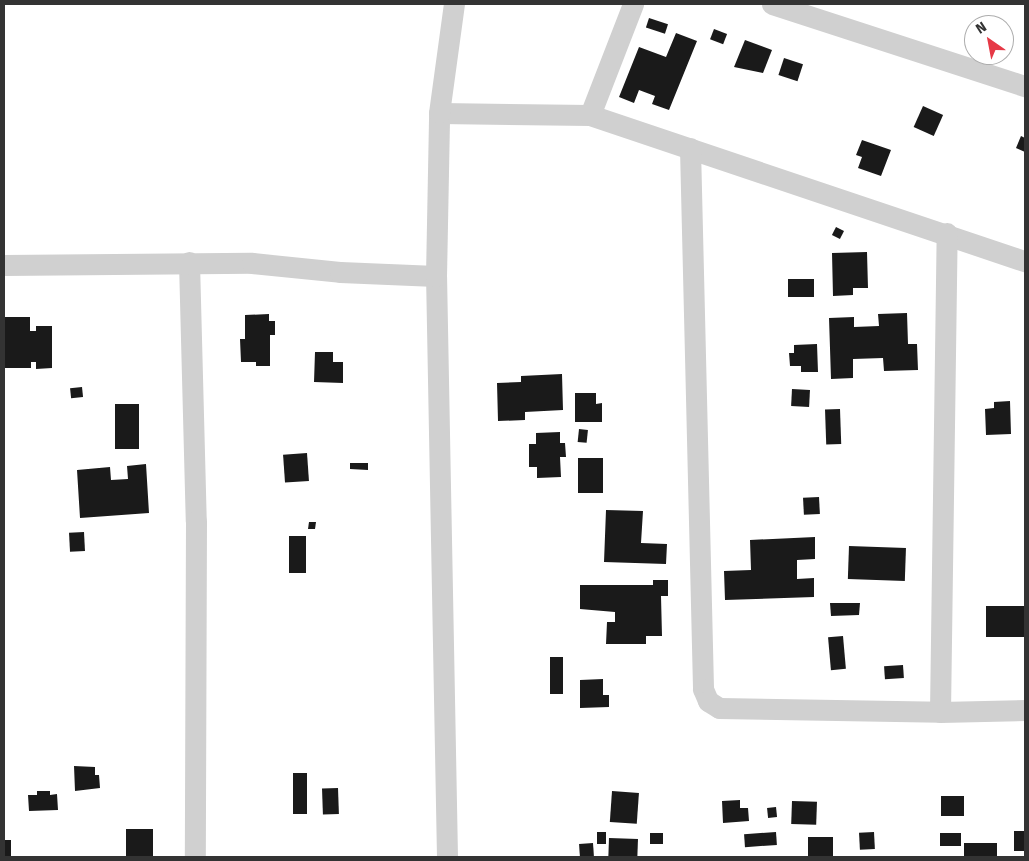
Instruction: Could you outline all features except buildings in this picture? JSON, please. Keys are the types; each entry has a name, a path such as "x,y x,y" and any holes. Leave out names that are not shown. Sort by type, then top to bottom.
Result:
{"street":[{"path":"437,4 448,33"},
{"path":"447,857 436,276 439,113 448,33 454,4"},
{"path":"590,115 633,4"},
{"path":"772,4 1025,86"},
{"path":"439,113 590,115 947,233 1025,261"},
{"path":"690,148 704,695 719,708 940,712 1025,710"},
{"path":"940,712 947,233"},
{"path":"4,265 189,262 252,263 340,272 436,276"},
{"path":"189,262 196,521 195,857"}]}
